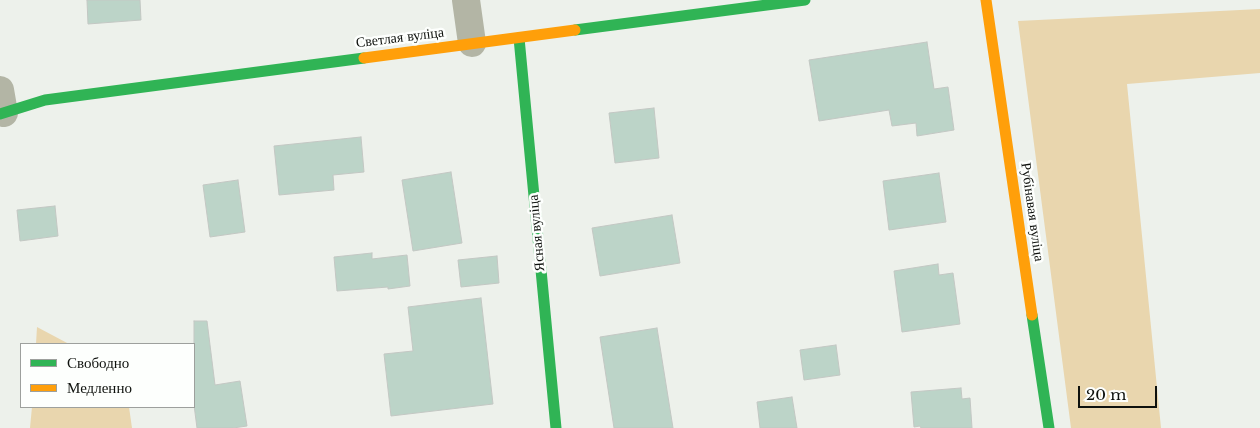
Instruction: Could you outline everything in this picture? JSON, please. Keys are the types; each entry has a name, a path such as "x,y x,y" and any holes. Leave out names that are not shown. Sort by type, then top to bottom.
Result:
{"street":[{"path":"466,0 472,44"},
{"name":"Светлая вуліца","path":"1,106 805,0"},
{"name":"Рубінавая вуліца","path":"986,0 1049,428"},
{"name":"Ясная вуліца","path":"519,38 556,428"}],"shaded area":[{"path":"1260,9 1260,73 1127,84 1161,428 1071,428 1018,21"},
{"path":"37,327 67,343 36,343"},
{"path":"32,408 129,408 132,428 30,428"}],"building":[{"path":"87,0 140,0 141,20 88,24"},
{"path":"927,42 934,89 948,87 954,130 917,136 916,123 892,126 889,110 819,121 809,60"},
{"path":"654,108 659,158 615,163 609,113"},
{"path":"361,137 364,172 333,175 334,190 279,195 274,146"},
{"path":"451,172 462,243 413,251 402,180"},
{"path":"939,173 946,222 889,230 883,181"},
{"path":"238,180 245,232 210,237 203,185"},
{"path":"55,206 58,236 20,241 17,210"},
{"path":"672,215 680,263 600,276 592,228"},
{"path":"372,253 372,259 407,255 410,286 337,291 334,257"},
{"path":"497,256 499,283 461,287 458,260"},
{"path":"938,264 939,275 953,273 960,324 902,332 894,271"},
{"path":"481,298 493,404 391,416 384,354 413,351 408,307"},
{"path":"194,321 207,321 215,385 240,381 247,426 197,428 194,408"},
{"path":"657,328 673,428 614,428 600,337"},
{"path":"836,345 840,375 804,380 800,350"},
{"path":"961,388 962,399 970,398 972,428 914,427 911,392"},
{"path":"792,397 797,428 760,428 757,402"}],"traffic: fast":[{"path":"575,30 805,0"},
{"path":"519,38 556,428"},
{"path":"0,114 45,100 364,58"},
{"path":"1032,315 1049,428"}],"traffic: slow":[{"path":"986,0 1032,315"},
{"path":"364,58 575,30"}]}
